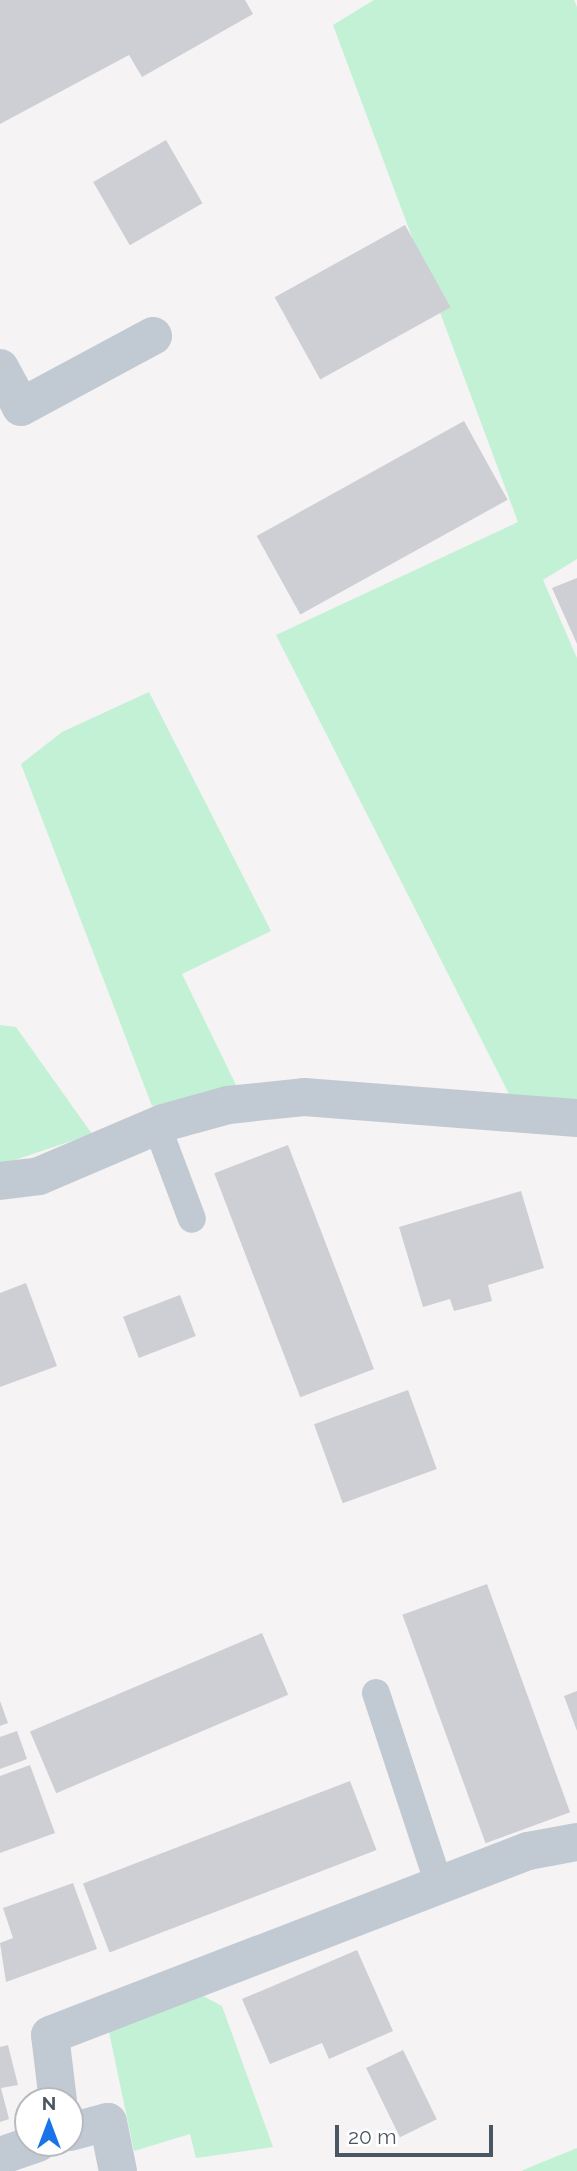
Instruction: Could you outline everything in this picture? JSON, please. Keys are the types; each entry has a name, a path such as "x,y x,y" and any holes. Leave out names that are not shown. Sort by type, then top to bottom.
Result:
{"street":[{"path":"0,368 20,407 153,336"},
{"path":"0,1181 39,1176 157,1126 228,1105 304,1097 577,1118"},
{"path":"56,2087 50,2035 528,1852 577,1842"},
{"path":"84,2128 108,2122 118,2171"}],"lane":[{"path":"157,1126 192,1219"},
{"path":"376,1693 439,1885"}],"green space":[{"path":"374,0 574,0 577,7 577,559 543,580 577,658 577,1100 510,1096 276,635 518,522 333,25"},
{"path":"149,692 271,931 182,974 237,1087 152,1106 21,764 62,732"},
{"path":"0,1025 16,1027 92,1134 0,1165"},
{"path":"203,1996 222,2006 273,2147 196,2158 190,2134 134,2151 109,2032"},
{"path":"577,2148 577,2171 522,2171 523,2170"}],"building":[{"path":"0,0 245,0 253,14 142,77 129,55 0,124"},
{"path":"166,140 202,203 130,245 93,182"},
{"path":"405,225 451,307 320,379 275,297"},
{"path":"464,421 508,500 300,615 257,536"},
{"path":"577,578 577,644 552,588"},
{"path":"288,1145 374,1369 300,1397 214,1173"},
{"path":"521,1191 544,1268 488,1285 492,1301 454,1311 450,1299 423,1307 399,1227"},
{"path":"26,1283 57,1366 0,1387 0,1293"},
{"path":"180,1295 196,1336 139,1358 123,1317"},
{"path":"408,1390 437,1469 343,1503 314,1424"},
{"path":"487,1584 570,1812 486,1843 402,1615"},
{"path":"262,1633 288,1695 56,1793 30,1731"},
{"path":"577,1691 577,1731 564,1696"},
{"path":"0,1701 8,1723 0,1726"},
{"path":"17,1731 27,1759 0,1769 0,1737"},
{"path":"30,1765 55,1833 0,1853 0,1776"},
{"path":"350,1781 377,1850 110,1953 83,1883"},
{"path":"73,1883 97,1949 6,1982 0,1943 13,1938 3,1908"},
{"path":"357,1950 393,2031 329,2059 322,2043 270,2064 242,1999"},
{"path":"8,2045 18,2085 1,2088 9,2119 0,2122 0,2047"},
{"path":"403,2050 437,2119 400,2137 366,2068"}]}
